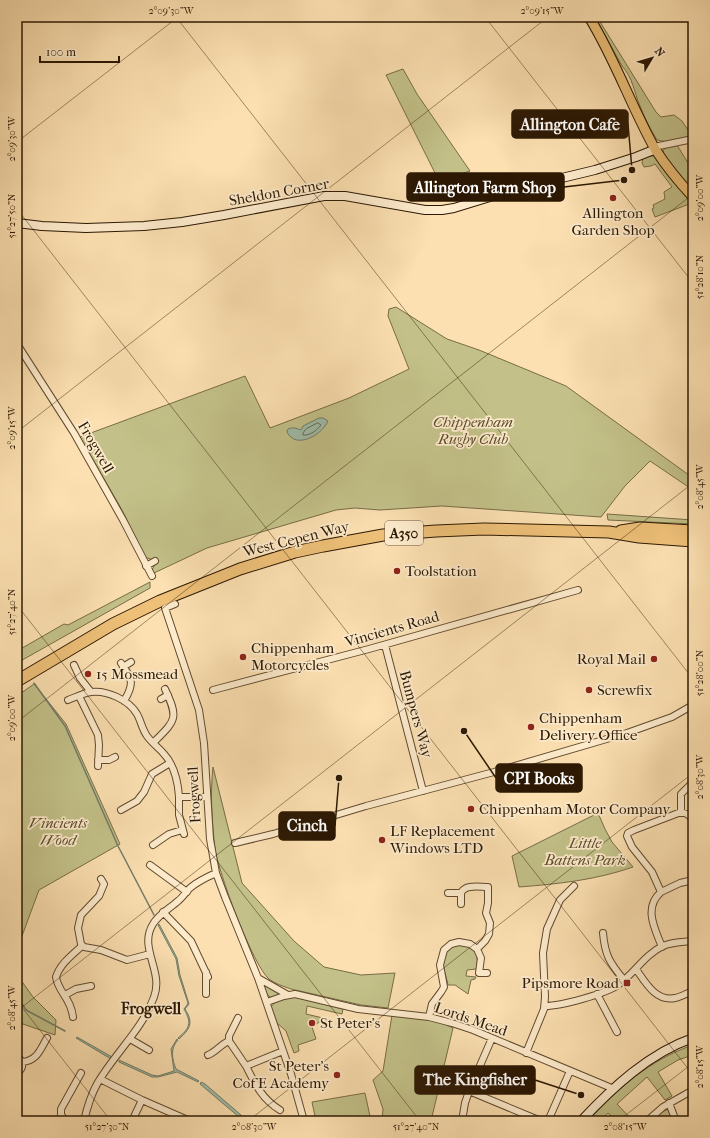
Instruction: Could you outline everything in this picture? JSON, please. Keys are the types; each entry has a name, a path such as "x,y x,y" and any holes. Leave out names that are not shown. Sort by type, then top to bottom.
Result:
{"highway":[{"name":"West Cepen Way","path":"609,532 640,528 693,531"},
{"name":"West Cepen Way","path":"17,681 113,624 160,601 240,569 295,552 361,539 436,530 510,529 609,532 639,537 693,541"}],"main road":[{"path":"589,17 607,47 655,148 671,172 693,197"}],"street":[{"path":"655,148 693,139"},
{"name":"Sheldon Corner","path":"17,223 86,228 144,226 182,222 324,196 357,197 425,210 442,210 595,170 636,157 655,148"},
{"name":"Frogwell","path":"17,344 71,428 123,520 152,576"},
{"path":"146,566 155,561"},
{"name":"Vincients Road","path":"213,690 385,645 578,590"},
{"name":"Frogwell","path":"175,604 162,609 199,710 204,743 210,844 216,873 267,1002 304,1121"},
{"name":"Bumpers Way","path":"385,645 423,791"},
{"path":"124,701 132,684 130,677 122,665 131,662"},
{"path":"74,665 80,678 91,692"},
{"path":"153,743 167,730 173,720 173,707 165,688"},
{"path":"68,700 91,692 106,693 124,701 137,713 144,731 170,762 177,780 179,797 178,812 183,832 170,834 154,841"},
{"path":"161,699 168,695"},
{"path":"79,696 98,735 98,763 115,757"},
{"path":"235,843 273,834 366,806 500,771 627,732 672,716 693,705"},
{"path":"121,810 127,805 136,802 141,796 152,774 170,762"},
{"path":"693,782 681,794 684,813 693,819"},
{"path":"179,797 207,797"},
{"path":"661,892 652,872 630,845 627,838 627,833 693,810"},
{"path":"150,865 186,892"},
{"path":"84,1121 90,1101 100,1079 130,1039 144,1018 154,999 156,977 147,942 148,933 155,920 163,912 178,901 186,892 202,879 216,873"},
{"path":"662,947 652,922 651,914 653,902 661,892 680,883 693,880"},
{"path":"82,946 78,928 79,920 84,910 99,896 105,882"},
{"path":"526,1053 545,1006 543,953 547,929 560,900 574,886"},
{"path":"460,904 461,893 467,887 492,887 486,913 490,923 489,934 485,942 477,949"},
{"path":"448,893 461,893"},
{"path":"163,912 192,943 207,974 206,994"},
{"path":"603,933 604,948 607,958 624,980"},
{"path":"545,1006 558,1005 598,994 613,988 624,980 654,952 662,947 669,944 693,941"},
{"path":"429,1017 432,1004 444,986 440,965 444,950 451,944 459,942 470,944 477,949 481,958 479,973"},
{"path":"82,946 101,950 125,962 150,954"},
{"path":"74,1014 57,982 57,974 65,962 82,946"},
{"path":"636,969 650,988 660,996 676,998 693,991"},
{"path":"471,972 487,973"},
{"path":"258,978 288,995"},
{"path":"65,995 76,989 87,988"},
{"path":"598,994 617,1032"},
{"name":"Lords Mead","path":"267,1002 288,995 297,995 358,1009 429,1017 452,1023 492,1038 614,1089"},
{"path":"238,1018 229,1036 229,1041 246,1066 262,1095 270,1104 280,1110"},
{"path":"235,1024 242,1027"},
{"path":"22,1062 30,1061 37,1057 47,1038"},
{"path":"462,1121 469,1091 492,1038"},
{"path":"581,1121 633,1072 658,1055 693,1038"},
{"path":"130,1039 146,1046"},
{"path":"208,1055 229,1041"},
{"path":"246,1066 283,1051"},
{"path":"17,1056 22,1062 22,1067 17,1073"},
{"path":"548,1121 570,1071"},
{"path":"66,1121 61,1115 62,1109 81,1077"},
{"path":"100,1079 142,1100 190,1121"},
{"path":"647,1121 669,1103 693,1090"},
{"path":"469,1091 541,1121"},
{"path":"132,1121 142,1100"},
{"path":"669,1103 676,1121"}],"green space":[{"path":"595,17 597,17 656,112 661,117 674,115 682,121 692,136 667,142 657,140 644,115 629,75 622,66"},
{"path":"403,69 417,94 470,171 439,181 386,75"},
{"path":"677,145 693,171 693,192 671,167 663,152 665,147"},
{"path":"655,156 671,179 692,203 655,217 652,209 654,208 653,205 665,199 664,192 672,187 655,164 644,167 642,163 643,158"},
{"name":"Chippenham Rugby Club","path":"396,307 447,339 479,350 566,386 693,478 693,490 650,461 625,486 601,517 442,506 380,510 355,508 336,510 207,548 154,573 152,570 155,564 153,560 145,557 122,510 80,437 245,376 270,428 349,398 409,369 388,316 389,309"},
{"path":"607,514 693,520 693,524 608,520"},
{"path":"150,582 150,588 17,663 17,651 64,624 68,625"},
{"name":"Vincients Wood","path":"34,684 66,724 120,844 39,890 19,944 18,976 33,997 56,1020 55,1035 17,1022 17,696"},
{"path":"213,767 242,883 294,941 324,967 361,975 395,973 388,1008 361,1005 291,989 271,981 262,971 237,917 222,877 215,849 212,808"},
{"name":"Little Battens Park","path":"598,813 612,842 633,867 577,881 519,887 512,856"},
{"path":"456,944 469,946 476,952 477,956 476,969 467,970 466,976 476,977 475,979 471,980 468,994 455,985 448,985 443,957 445,952"},
{"path":"264,986 282,994 273,998 270,997"},
{"path":"291,996 343,1009 342,1014 307,1006 306,1014 323,1018 312,1027 316,1039 298,1045 299,1051 294,1053 286,1031 277,1023 271,1007 277,1001"},
{"path":"392,1015 430,1018 453,1028 431,1121 382,1121 383,1109 373,1080 383,1071"},
{"path":"693,1045 693,1055 678,1060 658,1072 672,1096 665,1100 647,1077 617,1104 633,1121 617,1121 608,1113 600,1121 588,1121 611,1097 636,1076 662,1059"},
{"path":"365,1093 371,1121 316,1121 312,1102"},
{"path":"668,1109 673,1121 652,1121 662,1112"}],"water":[{"path":"319,418 323,418 328,421 320,431 309,438 296,440 287,432 288,429 291,428 301,430 303,426"},
{"path":"159,924 177,958 180,975 189,1004 185,1009 188,1014 190,1026 179,1039 178,1038 185,1031 189,1022 184,1009 188,1003 179,976 176,959 158,925"},
{"path":"77,1037 112,1057 111,1059 76,1038"},
{"path":"177,1039 178,1040 175,1043 172,1054 176,1069 199,1081 198,1082 177,1072 158,1077 152,1077 119,1062 119,1060 152,1075 158,1076 174,1071 171,1049"},
{"path":"201,1082 248,1121 245,1121 239,1117 200,1084"}],"waterway":[{"path":"34,683 65,726 118,846 154,915"},
{"path":"17,996 26,1010 65,1031"}],"place":[{"name":"Allington Cafe","path":"632,170"},
{"name":"Allington Farm Shop","path":"624,180"},
{"name":"Allington Garden Shop","path":"613,198"},
{"name":"Toolstation","path":"397,571"},
{"name":"Chippenham Motorcycles","path":"243,657"},
{"name":"Royal Mail","path":"654,659"},
{"name":"15 Mossmead","path":"88,674"},
{"name":"Screwfix","path":"589,690"},
{"name":"Chippenham Delivery Office","path":"531,727"},
{"name":"CPI Books","path":"464,731"},
{"name":"Cinch","path":"339,778"},
{"name":"Chippenham Motor Company","path":"471,809"},
{"name":"LF Replacement Windows LTD","path":"382,840"},
{"name":"Pipsmore Road","path":"627,983"},
{"name":"St Peter's","path":"312,1023"},
{"name":"St Peter's CofE Academy","path":"337,1075"},
{"name":"The Kingfisher","path":"581,1095"}],"district":[{"name":"Frogwell","path":"151,1008"}]}
